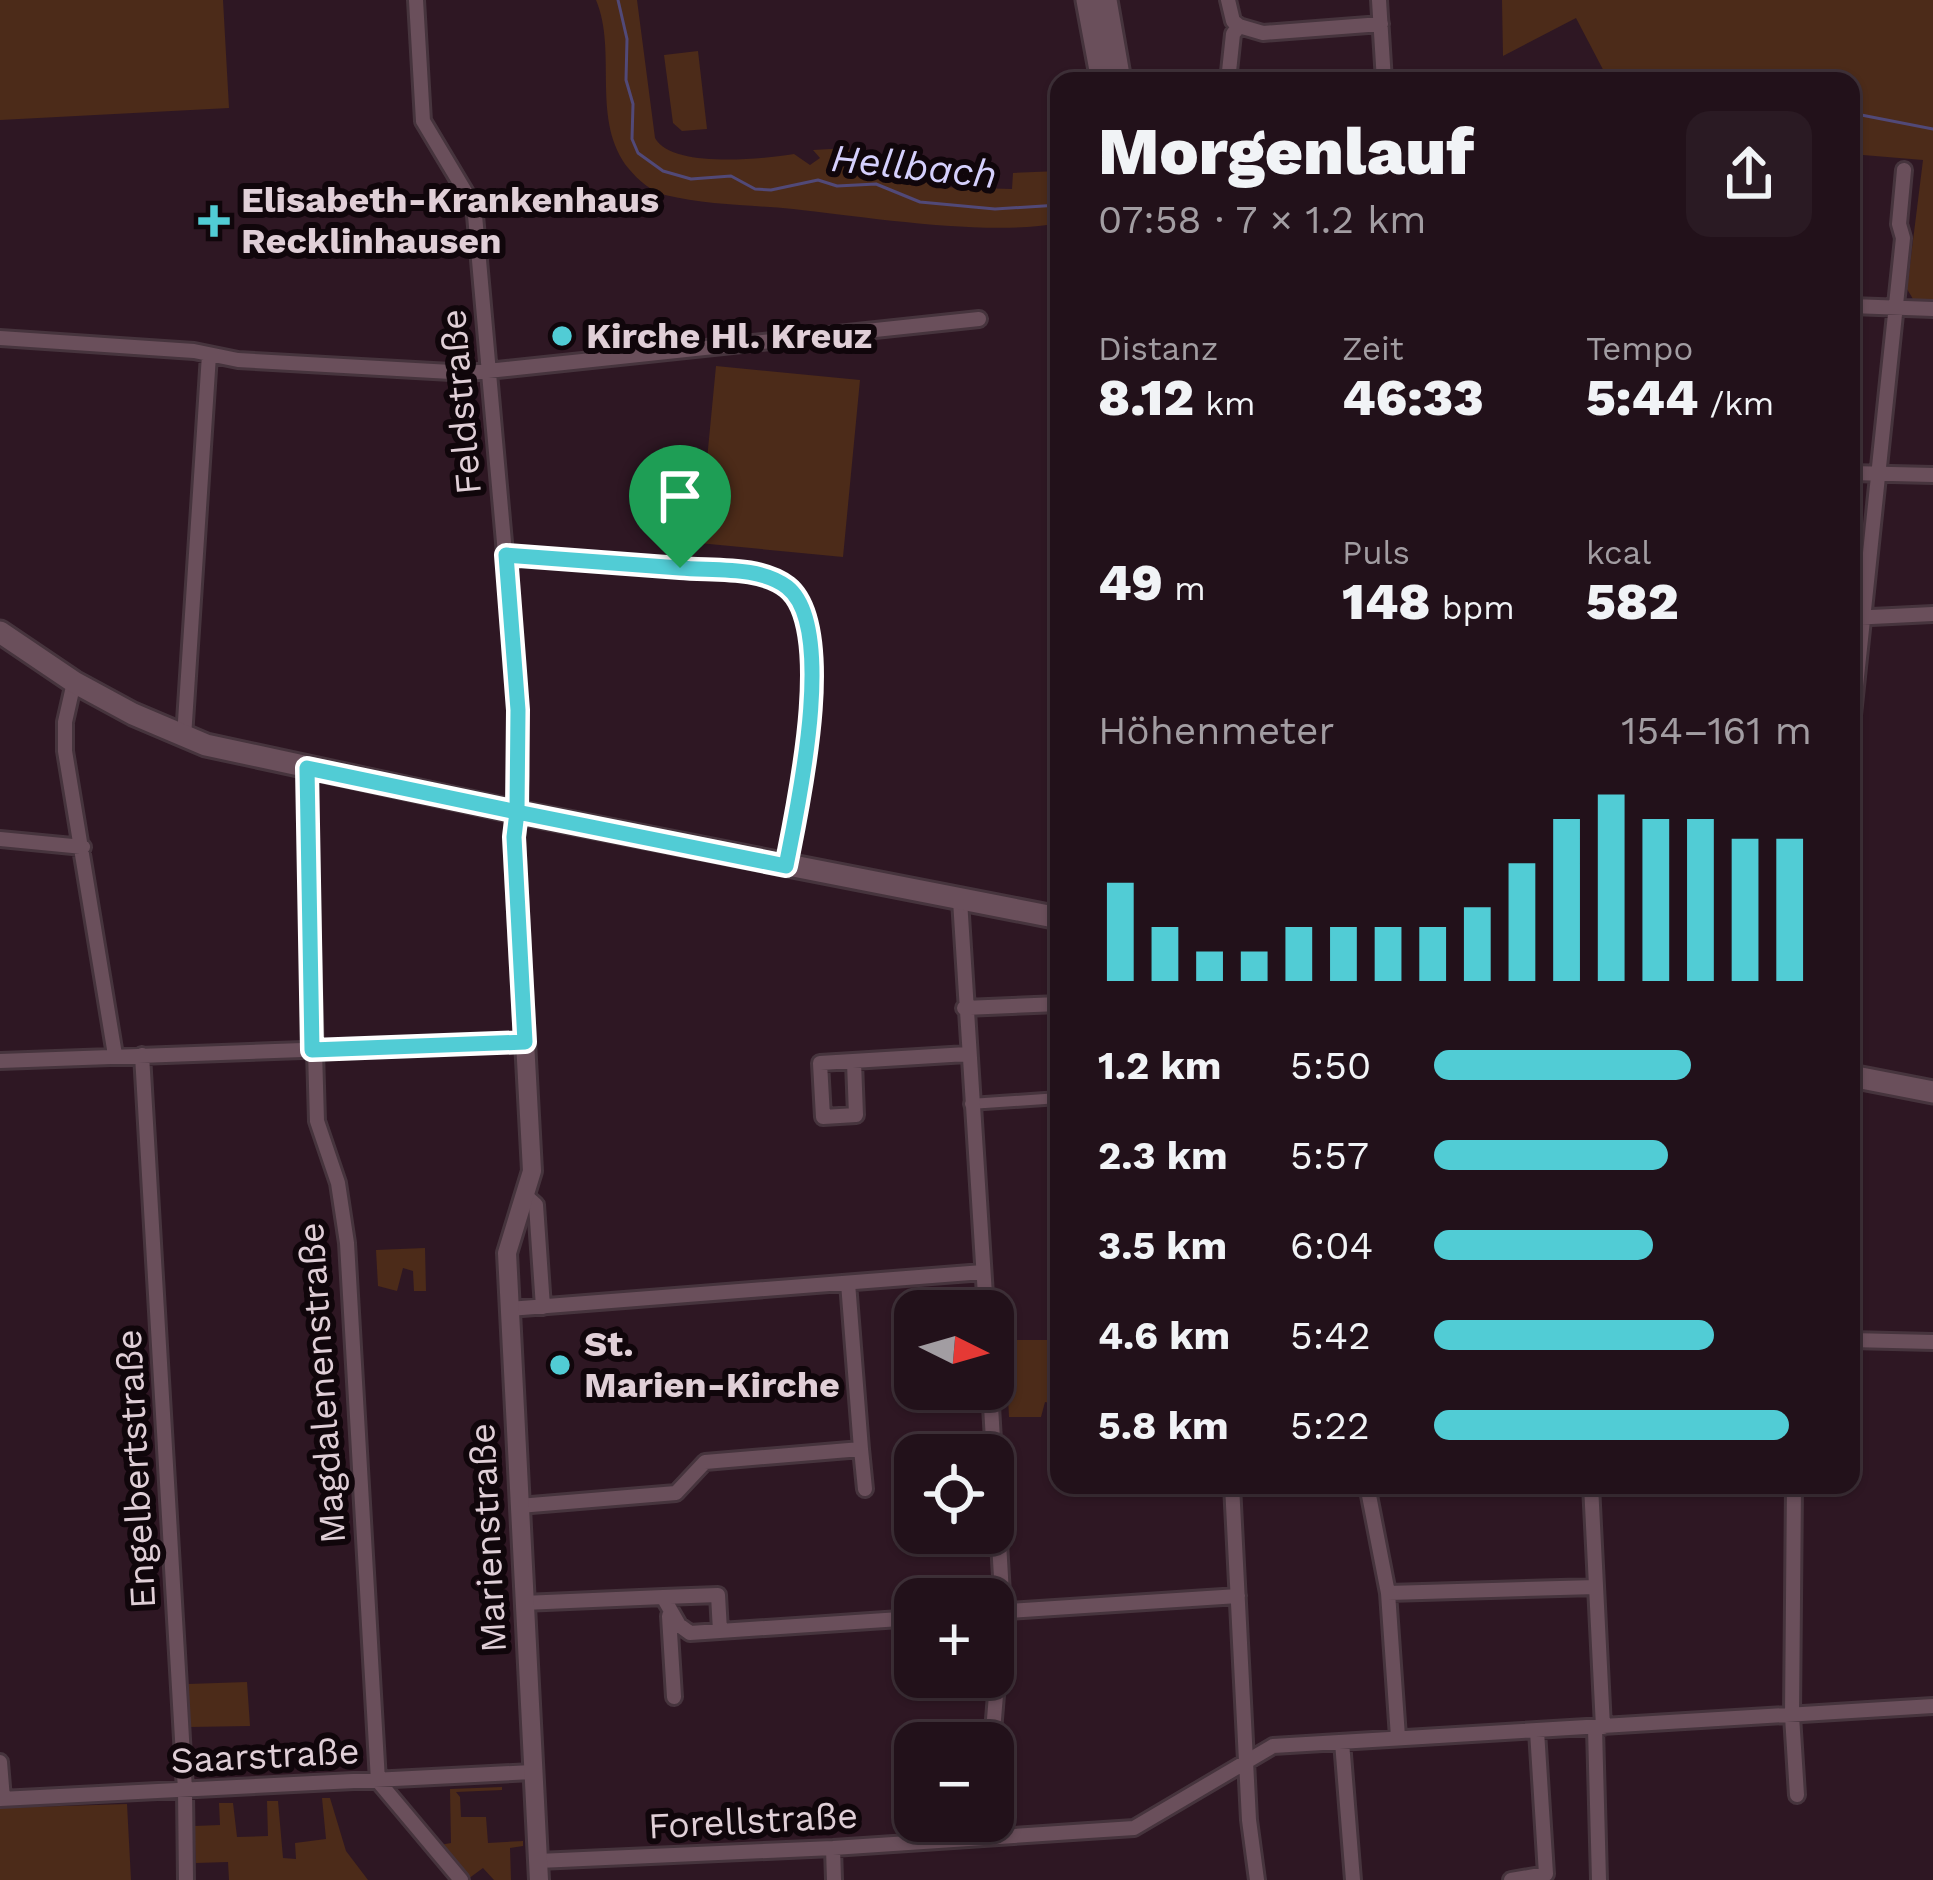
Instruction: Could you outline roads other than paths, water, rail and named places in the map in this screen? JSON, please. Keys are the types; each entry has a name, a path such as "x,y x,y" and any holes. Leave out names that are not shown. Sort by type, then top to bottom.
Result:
{"main road":[{"path":"1087,0 1100,72"},
{"path":"1106,0 1118,72"},
{"path":"0,632 74,682 184,737 517,812 1050,916"},
{"path":"1860,1078 1933,1092"}],"street":[{"name":"Feldstraße","path":"416,0 423,121 475,215 518,710 517,812"},
{"path":"1228,0 1233,21 1263,33 1381,24"},
{"path":"1379,0 1384,72"},
{"path":"1229,72 1233,34 1239,26"},
{"path":"1860,598 1896,308 1904,170"},
{"path":"1860,306 1933,309"},
{"path":"0,338 488,372 979,320"},
{"path":"184,737 209,355"},
{"path":"1860,474 1933,475"},
{"path":"506,555 761,574 796,595 807,623 811,732 786,866"},
{"path":"1860,618 1933,614"},
{"path":"74,682 64,722 65,751 115,1055"},
{"name":"Magdalenenstraße","path":"307,768 312,1050 317,1121 338,1183 347,1243 378,1781"},
{"name":"Marienstraße","path":"517,812 514,837 532,1172 507,1253 539,1871"},
{"path":"0,839 82,847"},
{"path":"960,900 984,1290"},
{"path":"964,1008 1050,1004"},
{"path":"0,1061 525,1042"},
{"path":"854,1061 856,1115 823,1118 820,1064 854,1061 967,1054"},
{"name":"Engelbertstraße","path":"142,1055 185,1790 186,1880"},
{"path":"970,1104 1050,1099"},
{"name":"Marienstraße","path":"526,1196 536,1205 543,1307"},
{"path":"509,1309 983,1272"},
{"path":"848,1283 865,1489"},
{"path":"1860,1340 1933,1342"},
{"path":"991,1410 997,1578"},
{"path":"519,1506 676,1493 705,1462 861,1449"},
{"path":"1232,1494 1251,1843 1257,1880"},
{"path":"1369,1494 1388,1593 1398,1737"},
{"path":"1592,1494 1599,1880"},
{"path":"1794,1494 1792,1716 1797,1795"},
{"path":"1388,1593 1596,1587"},
{"path":"523,1603 666,1601 718,1594 720,1631"},
{"path":"1014,1610 1238,1596"},
{"path":"666,1601 684,1631 894,1619"},
{"path":"666,1601 674,1697"},
{"name":"Forellstraße","path":"1014,1837 1134,1828 1273,1746 1933,1706"},
{"path":"1511,1880 1546,1874 1537,1731"},
{"path":"1342,1742 1353,1880"},
{"path":"0,1762 2,1799"},
{"name":"Saarstraße","path":"2,1799 532,1772"},
{"path":"378,1781 461,1880"},
{"name":"Forellstraße","path":"539,1871 932,1842"},
{"path":"833,1848 834,1880"}],"waterway":[{"name":"Hellbach","path":"618,0 627,39 632,139 638,153 663,171 691,179 731,176 755,189 818,180 837,186 876,184 920,202 995,209 1050,206"},
{"name":"Hellbach","path":"1860,115 1933,129"}],"place":[{"name":"Elisabeth-Krankenhaus Recklinhausen","path":"214,221"},
{"name":"Kirche Hl. Kreuz","path":"562,336"},
{"name":"St. Marien-Kirche","path":"560,1365"}]}
